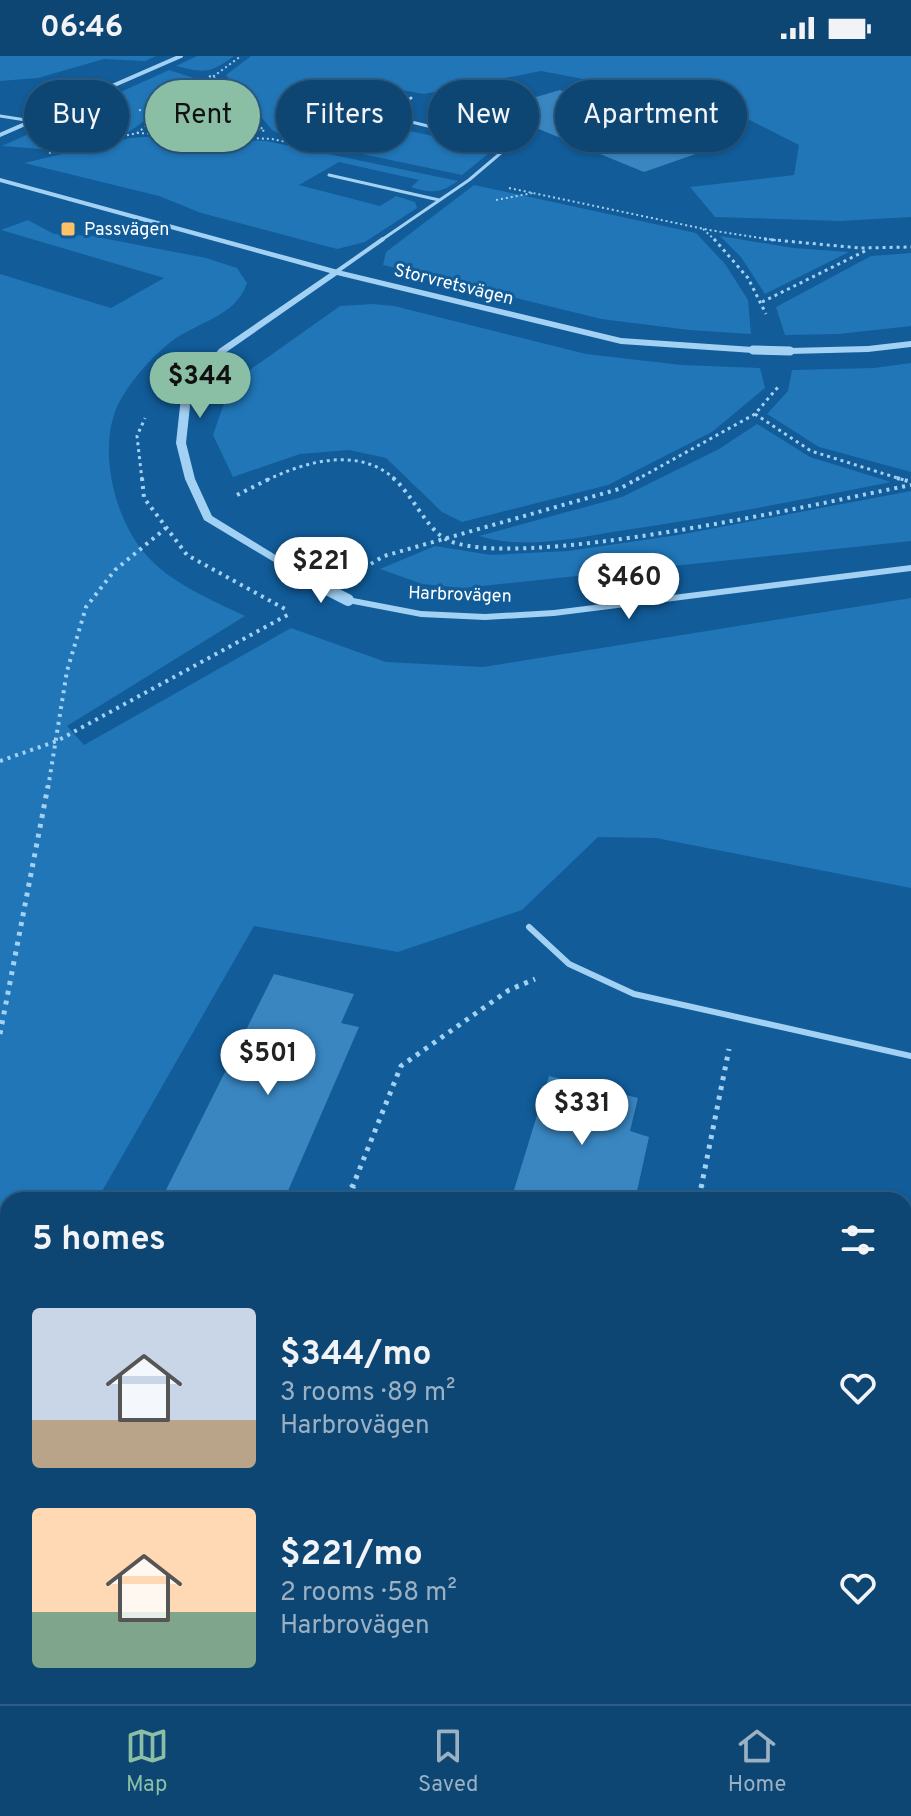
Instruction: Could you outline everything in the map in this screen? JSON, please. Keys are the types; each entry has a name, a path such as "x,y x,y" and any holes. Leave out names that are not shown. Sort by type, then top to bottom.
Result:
{"street":[{"path":"126,80 181,56"},
{"path":"0,135 24,124"},
{"name":"Storvretsvägen","path":"0,180 336,272 621,341 790,351 911,344"},
{"name":"Harbrovägen","path":"336,272 222,351 186,397 181,443 190,479 208,518 309,580 348,600 421,614 485,617 554,613 911,568"}],"lane":[{"path":"0,116 24,120"},
{"path":"336,272 469,180 509,146 412,122"},
{"path":"329,175 439,200"},
{"path":"529,927 569,964 634,994 911,1056"}],"path":[{"path":"137,133 241,56"},
{"path":"197,73 228,84 272,139"},
{"path":"49,153 137,133 276,140"},
{"path":"469,180 703,229 793,244 867,250 911,247"},
{"path":"703,229 733,258 762,302 766,316"},
{"path":"762,302 867,250"},
{"path":"358,572 384,556 619,489 755,414 778,388 776,373"},
{"path":"0,761 57,741 292,612 187,555 144,498 137,436 150,409"},
{"path":"755,414 811,451 911,483"},
{"path":"0,1034 57,741 67,671 86,607 115,570 166,528 315,460 342,457 360,459 388,471 407,489 443,538 482,548 562,547 697,526 911,483"},
{"path":"350,1192 401,1066 509,990 569,964"},
{"path":"701,1192 735,1016"}],"shaded area":[{"path":"0,56 156,56 145,61 104,59 38,78 0,81"},
{"path":"197,56 234,56 207,70 176,66"},
{"path":"251,56 911,56 911,217 840,221 715,217 690,187 794,175 799,145 747,119 747,80 588,80 541,71 495,80 428,80 428,93 424,94 412,92 412,80 276,80 276,132 260,116 260,80 230,80 226,75"},
{"path":"169,70 200,80 147,80"},
{"path":"145,81 145,120 129,132 129,88"},
{"path":"412,131 428,135 428,152 490,152 462,175 353,152 412,152"},
{"path":"24,136 24,148 2,146"},
{"path":"145,137 145,152 260,152 260,141 266,141 276,143 276,152 319,152 458,181 441,190 424,191 411,187 419,180 339,162 299,185 380,206 396,196 415,202 417,208 365,242 337,249 201,213 159,196 24,163 71,152 129,152 130,138"},
{"path":"474,185 696,233 725,264 748,300 751,334 601,319 383,265 386,252"},
{"path":"28,220 54,234 92,236 206,258 237,268 247,283 233,305 177,337 137,376 115,412 109,448 113,488 119,507 136,542 147,556 180,583 245,616 67,726 84,745 291,628 386,662 483,667 911,598 911,888 656,838 598,837 522,910 398,952 254,926 102,1192 0,1192 0,274 111,308 164,278 1,230"},
{"path":"720,236 794,248 849,252 765,294 741,257"},
{"path":"911,253 911,326 839,334 785,335 776,307 871,256"},
{"path":"340,306 394,306 586,354 682,365 760,368 765,388 712,432 608,485 462,522 442,512 386,458 349,450 300,454 233,477 213,435 223,406 244,374"},
{"path":"911,363 911,472 819,447 767,414 788,391 792,370 874,368"},
{"path":"757,424 810,457 891,482 721,515 567,539 514,542 479,536 622,497 719,449"},
{"path":"911,491 911,541 463,588 422,584 380,569 435,546 491,555 568,551 678,535"}],"building":[{"path":"555,91 555,136 539,129 539,96"},
{"path":"595,152 702,152 644,172"},
{"path":"274,974 354,994 341,1023 359,1027 287,1192 165,1192"},
{"path":"549,1076 638,1098 630,1131 649,1137 637,1192 513,1192"}],"place":[{"name":"Passvägen","path":"68,229"}]}
